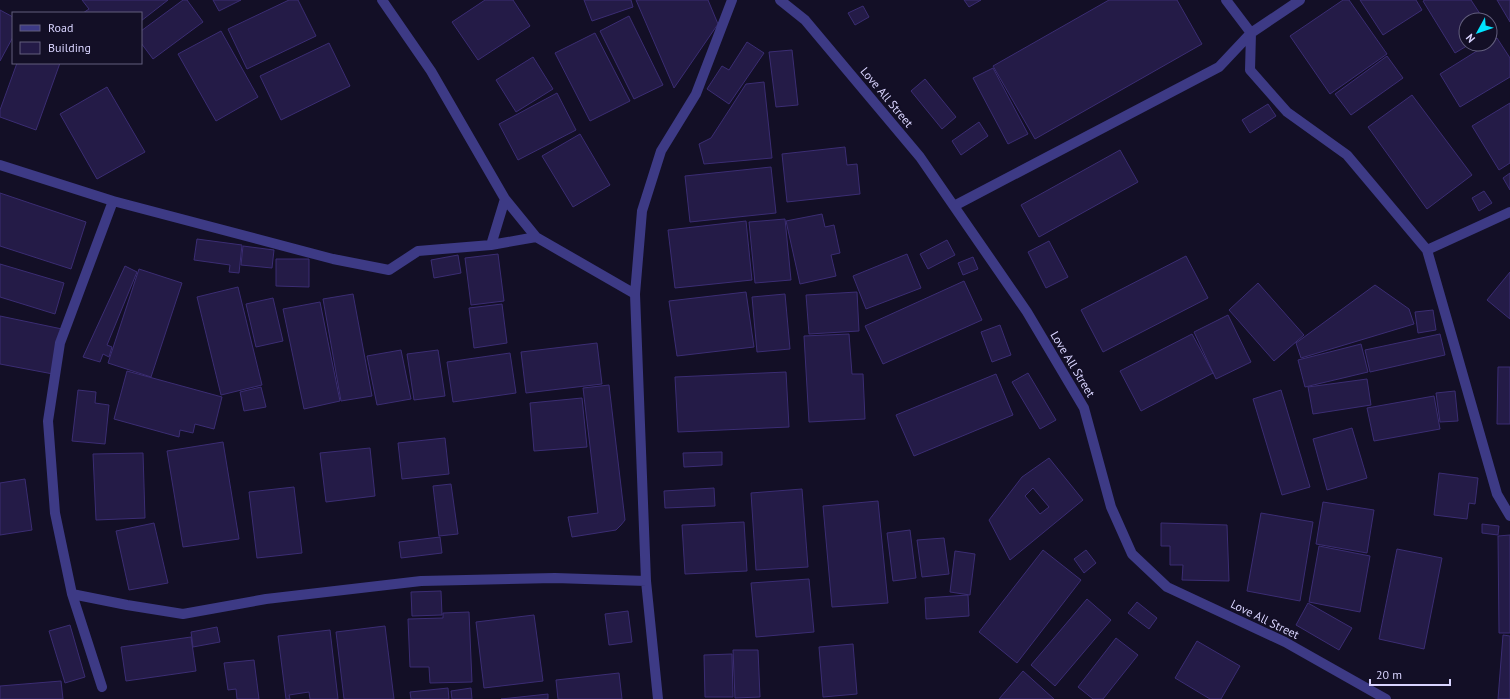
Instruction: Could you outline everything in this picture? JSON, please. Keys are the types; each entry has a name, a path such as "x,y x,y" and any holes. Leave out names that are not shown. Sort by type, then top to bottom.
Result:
{"street":[{"path":"382,0 431,71 505,199 536,237 635,294"},
{"path":"658,699 646,581 635,294 642,211 661,151 696,94 732,0"},
{"name":"Love All Street","path":"780,0 805,20 920,157 1027,312 1084,408 1111,508 1132,554 1167,587 1285,642 1386,699"},
{"path":"1226,0 1251,33 1250,70 1287,112 1346,155 1427,250 1497,494 1510,516"},
{"path":"954,206 1218,67 1251,33 1300,0"},
{"path":"0,165 113,201 333,258 389,270 418,251 491,245 536,237"},
{"path":"491,245 505,199"},
{"path":"102,687 72,594 55,513 48,421 60,343 113,201"},
{"path":"1427,250 1510,212"},
{"path":"72,594 183,614 266,599 421,581 555,578 646,581"}],"building":[{"path":"82,0 168,0 142,20 142,12 84,12 89,9"},
{"path":"183,0 187,0 203,22 153,59 142,44 142,30"},
{"path":"213,0 241,0 219,11"},
{"path":"289,0 298,0 316,36 247,69 228,29"},
{"path":"485,0 513,0 530,26 478,60 452,22"},
{"path":"584,0 631,0 633,7 592,21"},
{"path":"636,0 708,0 718,24 674,88"},
{"path":"964,0 981,0 969,7"},
{"path":"1109,0 1177,0 1202,44 1035,139 993,66"},
{"path":"1343,0 1349,0 1387,54 1330,94 1290,36"},
{"path":"1360,0 1416,0 1422,10 1383,35"},
{"path":"1471,0 1479,12 1458,12 1458,51 1455,53 1423,1"},
{"path":"1497,0 1510,0 1510,22"},
{"path":"863,6 869,17 855,25 848,13"},
{"path":"0,10 12,16 12,39 0,61"},
{"path":"629,16 663,85 634,99 600,31"},
{"path":"221,31 258,97 216,121 178,54"},
{"path":"595,33 630,101 590,121 555,53"},
{"path":"1498,40 1510,58 1510,77 1460,107 1440,74 1475,52 1498,52"},
{"path":"747,42 764,53 729,104 707,89 722,66 729,70"},
{"path":"329,43 350,86 281,120 260,76"},
{"path":"792,50 798,105 776,107 769,52"},
{"path":"1387,56 1403,78 1351,115 1335,94"},
{"path":"533,57 553,89 516,112 496,80"},
{"path":"17,64 60,64 36,130 0,117 0,110"},
{"path":"993,68 1028,134 1008,144 973,78"},
{"path":"925,79 956,117 942,129 911,91"},
{"path":"764,82 772,158 704,164 699,144 711,138 746,84"},
{"path":"107,87 145,152 97,179 60,114"},
{"path":"557,93 576,130 518,160 499,124"},
{"path":"1412,95 1472,175 1427,209 1368,127"},
{"path":"1510,103 1510,163 1499,170 1472,126"},
{"path":"1268,104 1276,116 1250,133 1242,120"},
{"path":"979,122 988,136 961,155 952,141"},
{"path":"580,134 610,185 573,207 542,156"},
{"path":"845,147 847,165 857,164 860,194 787,202 782,154"},
{"path":"1120,150 1138,182 1039,237 1021,205"},
{"path":"771,167 776,213 690,222 685,176"},
{"path":"1510,173 1510,190 1503,178"},
{"path":"1484,191 1492,203 1479,211 1472,198"},
{"path":"0,193 86,222 71,269 0,246"},
{"path":"822,214 825,227 834,225 840,253 831,255 836,276 800,284 786,221"},
{"path":"785,219 791,280 755,283 749,222"},
{"path":"746,221 752,280 675,288 668,230"},
{"path":"197,239 242,245 239,273 229,272 230,265 194,260"},
{"path":"947,240 955,255 928,269 920,254"},
{"path":"1049,241 1068,277 1046,288 1028,252"},
{"path":"243,246 274,250 272,268 241,265"},
{"path":"498,254 504,301 471,305 465,258"},
{"path":"907,254 921,288 866,309 853,276"},
{"path":"458,255 461,273 434,278 431,260"},
{"path":"1186,256 1208,298 1103,352 1081,310"},
{"path":"973,257 978,269 963,275 958,263"},
{"path":"276,259 309,259 309,287 276,286"},
{"path":"0,264 64,283 55,314 0,297"},
{"path":"125,266 137,272 107,345 112,347 109,357 103,354 100,362 83,357"},
{"path":"139,269 182,283 151,377 108,363"},
{"path":"1510,272 1510,319 1487,300"},
{"path":"964,281 982,320 883,364 865,326"},
{"path":"1258,283 1304,335 1274,361 1229,310"},
{"path":"1375,285 1409,309 1414,324 1301,358 1296,343"},
{"path":"238,287 262,385 221,395 197,297"},
{"path":"746,292 754,347 677,356 669,301"},
{"path":"857,292 859,331 809,334 806,295"},
{"path":"353,294 372,396 341,401 323,299"},
{"path":"785,294 790,349 757,352 752,297"},
{"path":"273,298 283,341 256,347 246,304"},
{"path":"320,302 340,401 304,409 283,309"},
{"path":"502,304 507,343 474,348 469,308"},
{"path":"1433,310 1436,330 1418,333 1415,312"},
{"path":"1228,315 1251,362 1216,379 1194,332"},
{"path":"0,316 62,329 53,374 0,364"},
{"path":"1000,325 1011,355 992,362 981,332"},
{"path":"849,334 852,374 863,374 865,419 809,422 804,336"},
{"path":"1192,334 1213,373 1141,411 1120,371"},
{"path":"1440,334 1445,355 1370,372 1365,350"},
{"path":"597,343 602,384 526,393 521,352"},
{"path":"1361,344 1368,372 1305,387 1298,360"},
{"path":"401,350 411,399 377,405 367,356"},
{"path":"438,350 445,396 414,400 407,354"},
{"path":"510,353 516,393 453,402 447,362"},
{"path":"1498,367 1510,367 1510,424 1497,424"},
{"path":"127,371 222,397 214,429 195,424 193,433 180,430 179,437 114,419"},
{"path":"786,372 789,427 678,432 675,377"},
{"path":"1028,373 1056,420 1040,429 1012,382"},
{"path":"996,374 1013,415 914,456 896,415"},
{"path":"1367,379 1371,405 1313,414 1308,387"},
{"path":"609,385 625,520 616,530 572,537 568,517 598,513 583,388"},
{"path":"261,387 266,407 244,411 240,392"},
{"path":"78,390 96,392 95,403 109,405 105,444 72,441"},
{"path":"1281,390 1310,487 1282,495 1253,399"},
{"path":"1455,391 1458,421 1440,422 1436,393"},
{"path":"1434,396 1440,429 1374,441 1367,408"},
{"path":"582,398 587,447 534,451 530,403"},
{"path":"1352,428 1367,478 1327,490 1313,439"},
{"path":"445,438 449,474 402,479 398,443"},
{"path":"223,442 239,539 183,547 167,451"},
{"path":"370,448 375,496 326,502 320,453"},
{"path":"722,452 722,465 684,467 683,453"},
{"path":"143,453 145,518 96,520 93,454"},
{"path":"1049,458 1083,500 1010,560 989,520 1022,477","holes":["1033,488 1049,507 1040,514 1025,496"]},
{"path":"1439,473 1478,478 1475,504 1469,503 1467,519 1434,515"},
{"path":"25,479 32,530 0,535 0,483"},
{"path":"451,484 458,534 439,536 433,486"},
{"path":"294,487 302,553 257,558 249,492"},
{"path":"714,488 715,506 665,508 664,491"},
{"path":"802,489 808,567 756,570 751,493"},
{"path":"878,501 888,603 832,607 823,506"},
{"path":"1323,502 1374,510 1367,553 1316,544"},
{"path":"1261,513 1313,522 1300,601 1247,591"},
{"path":"744,522 747,571 685,574 682,525"},
{"path":"154,523 168,583 129,590 116,531"},
{"path":"1161,523 1227,525 1229,581 1182,580 1183,565 1170,565 1170,546 1161,546"},
{"path":"1482,524 1499,526 1498,535 1482,533"},
{"path":"910,530 916,578 893,581 887,533"},
{"path":"1510,535 1510,633 1499,633 1498,536"},
{"path":"440,537 442,553 401,558 399,542"},
{"path":"944,538 949,574 922,577 917,540"},
{"path":"1319,546 1370,556 1360,612 1309,602"},
{"path":"1397,549 1442,558 1424,649 1379,639"},
{"path":"1043,550 1081,580 1017,663 979,632"},
{"path":"1086,550 1096,563 1084,573 1074,559"},
{"path":"955,551 975,554 970,595 950,592"},
{"path":"809,579 814,632 756,637 751,583"},
{"path":"441,591 442,615 412,616 411,592"},
{"path":"968,595 969,616 926,619 925,598"},
{"path":"1087,599 1111,620 1055,686 1031,665"},
{"path":"1137,602 1157,618 1149,629 1128,613"},
{"path":"1308,603 1352,628 1339,650 1296,625"},
{"path":"628,611 632,642 609,645 605,614"},
{"path":"469,612 472,682 430,683 429,667 410,667 408,619 443,618 443,613"},
{"path":"534,615 543,681 484,688 476,622"},
{"path":"70,625 85,677 65,683 49,631"},
{"path":"385,626 394,699 344,699 336,632"},
{"path":"217,627 220,642 193,647 191,632"},
{"path":"330,630 338,699 310,699 309,692 289,695 290,699 286,699 278,636"},
{"path":"1503,635 1510,636 1510,699 1498,699"},
{"path":"191,637 196,671 126,681 121,647"},
{"path":"1116,638 1138,655 1103,699 1093,699 1078,687"},
{"path":"1197,641 1240,666 1221,699 1210,699 1175,678"},
{"path":"853,644 857,694 823,697 819,647"},
{"path":"733,650 758,650 760,697 735,698"},
{"path":"732,654 733,697 705,697 704,655"},
{"path":"254,660 259,699 237,699 236,689 228,690 224,663"},
{"path":"1023,671 1054,699 999,699"},
{"path":"619,673 622,699 558,699 556,680"},
{"path":"61,681 63,699 0,699 0,686"},
{"path":"448,688 449,699 411,699 410,692"},
{"path":"471,688 472,699 452,699 451,691"},
{"path":"548,694 548,699 501,699"}]}
